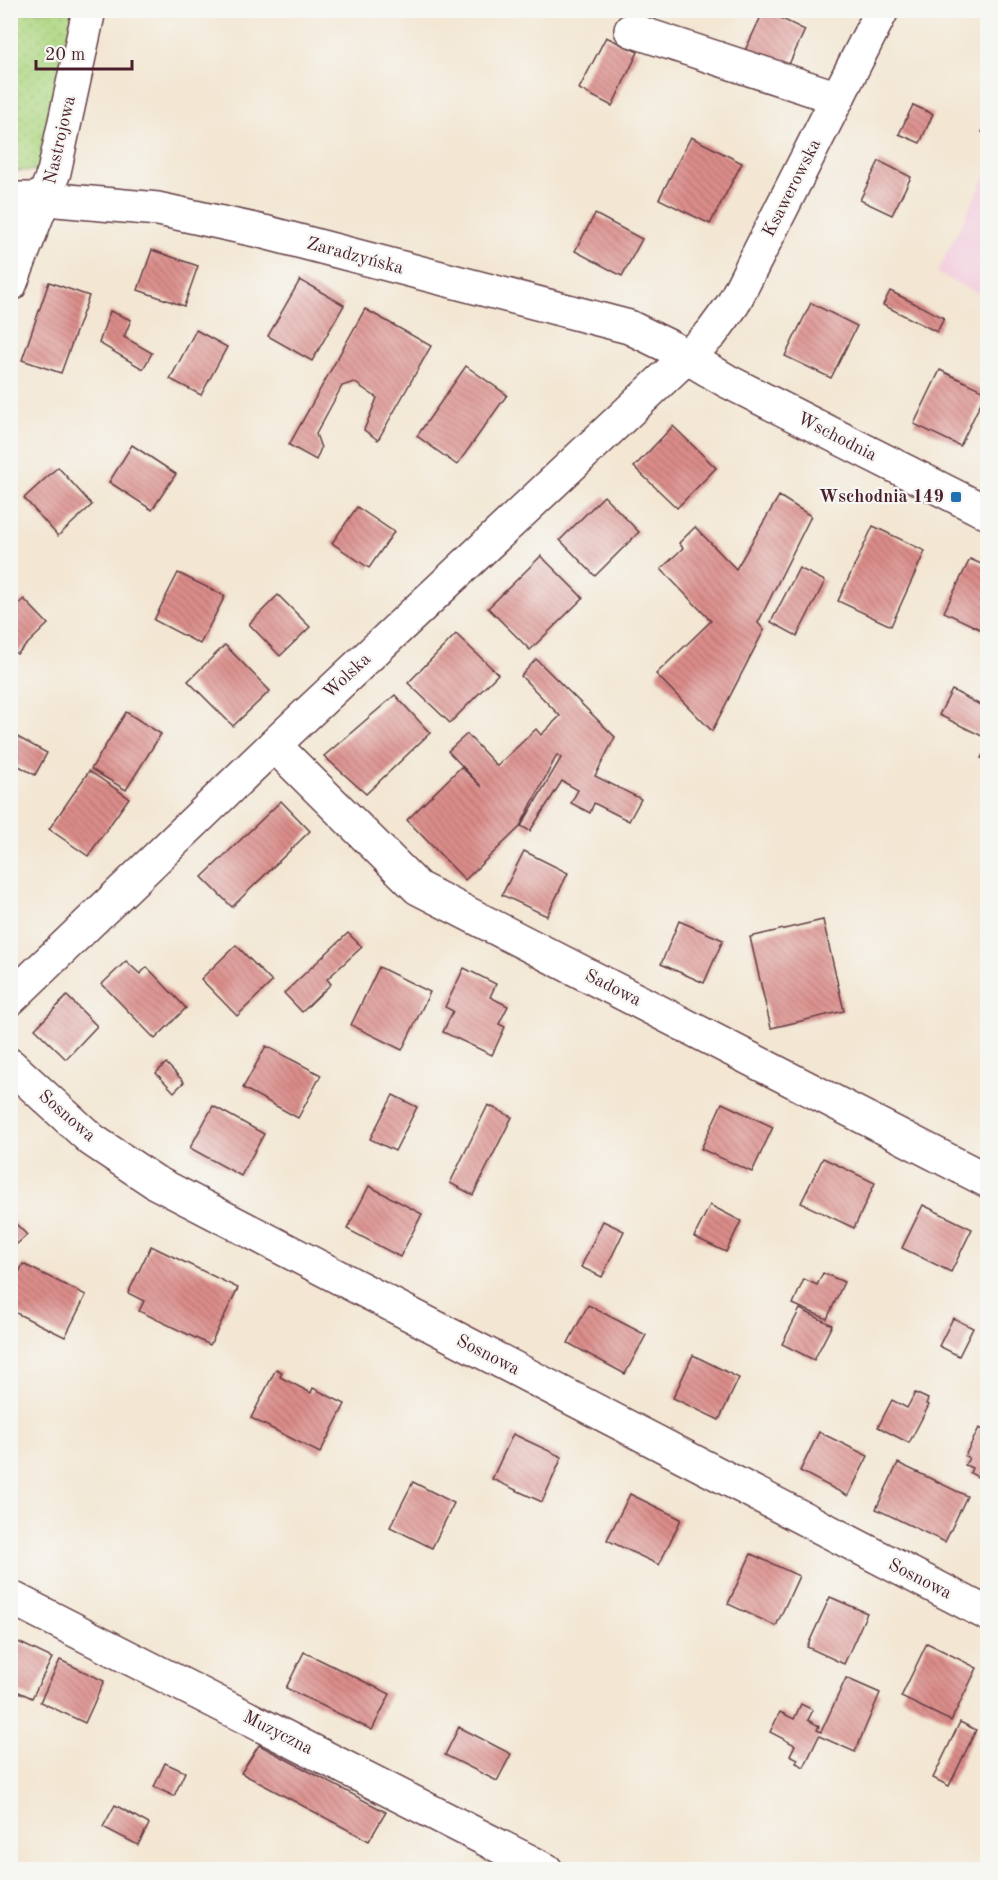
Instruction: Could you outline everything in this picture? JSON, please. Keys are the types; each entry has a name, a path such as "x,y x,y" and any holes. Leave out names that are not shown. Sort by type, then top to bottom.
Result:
{"street":[{"name":"Nastrojowa","path":"10,285 46,199 54,172 89,10"},
{"name":"Ksawerowska","path":"688,357 723,321 733,304 882,10"},
{"path":"631,30 838,98"},
{"name":"Zaradzyńska","path":"10,199 46,199 158,209 264,232 629,327 688,357"},
{"name":"Wschodnia","path":"688,357 727,381 987,513"},
{"name":"Wolska","path":"10,999 274,745 688,357"},
{"name":"Sadowa","path":"274,745 418,888 987,1181"},
{"name":"Sosnowa","path":"10,1065 92,1140 155,1182 987,1614"},
{"name":"Muzyczna","path":"10,1597 546,1869"}],"shaded area":[{"path":"987,173 987,298 937,273"}],"green space":[{"path":"10,11 76,11 43,170 11,171"}],"building":[{"path":"764,10 805,30 784,75 743,55"},
{"path":"606,37 638,52 612,106 579,89"},
{"path":"913,105 933,114 920,143 899,134"},
{"path":"988,121 988,134 982,132"},
{"path":"691,137 742,163 710,224 659,199"},
{"path":"879,161 911,177 892,215 860,200"},
{"path":"595,214 642,239 622,276 575,251"},
{"path":"152,250 198,266 184,306 138,290"},
{"path":"300,280 344,305 312,361 268,336"},
{"path":"49,282 89,296 61,373 22,360"},
{"path":"890,291 944,318 937,332 883,305"},
{"path":"811,303 857,326 831,378 785,356"},
{"path":"365,309 431,346 378,440 364,430 377,398 354,382 342,386 316,434 321,448 316,460 289,445"},
{"path":"110,311 131,320 124,337 152,353 143,369 99,343"},
{"path":"196,330 227,347 201,395 170,379"},
{"path":"466,366 507,395 457,465 417,436"},
{"path":"940,370 986,392 960,446 914,424"},
{"path":"673,426 716,468 677,508 634,467"},
{"path":"132,445 176,474 152,510 109,482"},
{"path":"58,467 92,505 58,536 24,498"},
{"path":"604,496 639,532 595,576 560,540"},
{"path":"779,496 811,516 758,623 764,630 712,731 656,674 711,621 661,569 683,548 679,543 695,527 736,569"},
{"path":"357,507 394,532 369,568 332,543"},
{"path":"873,526 925,551 891,626 838,601"},
{"path":"541,556 583,598 530,650 488,608"},
{"path":"970,559 988,567 988,633 944,612"},
{"path":"799,568 825,581 797,636 771,622"},
{"path":"178,573 225,596 200,644 154,620"},
{"path":"278,595 310,627 280,656 249,624"},
{"path":"24,599 48,624 17,654 10,648 10,612"},
{"path":"456,634 498,674 450,723 408,683"},
{"path":"225,645 270,691 233,726 188,681"},
{"path":"536,659 615,737 595,776 641,799 629,821 594,803 590,813 571,803 578,790 562,781 530,831 521,826 561,758 557,755 519,828 465,880 407,820 461,767 482,787 448,751 467,734 497,766 536,729 541,735 560,716 521,676"},
{"path":"952,690 988,709 988,739 939,715"},
{"path":"395,695 430,733 366,794 324,756"},
{"path":"126,712 161,734 126,790 91,769"},
{"path":"10,733 47,753 35,775 10,761"},
{"path":"988,746 988,761 981,758"},
{"path":"89,771 129,798 88,856 49,829"},
{"path":"281,801 310,831 232,907 202,877"},
{"path":"524,851 568,873 547,916 502,895"},
{"path":"823,920 844,1011 771,1028 750,937"},
{"path":"679,921 723,940 704,983 661,964"},
{"path":"348,933 362,947 327,979 331,984 302,1012 284,993"},
{"path":"236,945 272,982 237,1016 201,979"},
{"path":"126,961 140,974 147,967 186,1008 155,1039 102,984"},
{"path":"379,967 430,992 402,1050 351,1025"},
{"path":"464,968 496,984 490,997 508,1006 499,1024 505,1027 492,1055 443,1032 453,1011 445,1007"},
{"path":"67,996 97,1026 66,1059 35,1029"},
{"path":"266,1046 321,1075 298,1118 243,1088"},
{"path":"166,1063 184,1082 174,1092 156,1073"},
{"path":"393,1095 417,1107 395,1151 370,1139"},
{"path":"722,1103 773,1127 752,1172 701,1149"},
{"path":"488,1105 512,1117 473,1195 450,1183"},
{"path":"213,1106 264,1134 241,1176 190,1148"},
{"path":"823,1158 875,1183 854,1228 801,1203"},
{"path":"369,1186 422,1214 400,1257 347,1229"},
{"path":"710,1205 741,1221 726,1252 694,1237"},
{"path":"923,1205 972,1229 951,1272 902,1248"},
{"path":"10,1218 27,1235 10,1250"},
{"path":"603,1221 624,1231 602,1277 581,1267"},
{"path":"151,1246 238,1288 210,1345 139,1311 144,1301 128,1293"},
{"path":"23,1264 86,1295 65,1337 10,1310 10,1291"},
{"path":"823,1273 844,1282 827,1319 793,1304 804,1279 817,1285"},
{"path":"588,1305 646,1335 625,1374 568,1343"},
{"path":"800,1309 832,1325 814,1360 782,1344"},
{"path":"953,1318 973,1328 959,1356 939,1346"},
{"path":"693,1355 739,1378 719,1420 673,1398"},
{"path":"276,1369 282,1372 280,1377 311,1393 313,1388 345,1404 320,1453 251,1418"},
{"path":"915,1393 928,1399 926,1404 929,1405 909,1443 878,1427 892,1400 907,1408"},
{"path":"979,1428 988,1432 988,1482 970,1473 972,1468 965,1465 969,1458 965,1456"},
{"path":"819,1432 868,1456 848,1496 800,1471"},
{"path":"513,1434 562,1457 542,1502 492,1479"},
{"path":"898,1463 967,1496 945,1542 876,1509"},
{"path":"413,1482 454,1503 432,1548 390,1527"},
{"path":"630,1494 681,1519 659,1565 607,1540"},
{"path":"751,1554 799,1576 776,1626 728,1604"},
{"path":"830,1597 867,1613 844,1664 807,1647"},
{"path":"10,1638 52,1658 32,1698 10,1688"},
{"path":"927,1643 977,1668 951,1721 901,1697"},
{"path":"304,1652 390,1694 372,1730 286,1688"},
{"path":"60,1660 104,1681 85,1723 40,1702"},
{"path":"846,1678 880,1693 855,1752 819,1736 804,1767 796,1763 798,1759 790,1755 795,1745 770,1732 780,1712 794,1719 801,1704 813,1710 808,1720 819,1726 817,1730 821,1732"},
{"path":"960,1722 976,1730 949,1786 933,1778"},
{"path":"459,1727 511,1754 497,1781 445,1755"},
{"path":"259,1745 386,1812 369,1841 241,1773"},
{"path":"165,1763 185,1772 174,1796 154,1787"},
{"path":"115,1805 149,1824 138,1845 103,1827"}],"place":[{"name":"Wschodnia 149","path":"956,497"}]}
